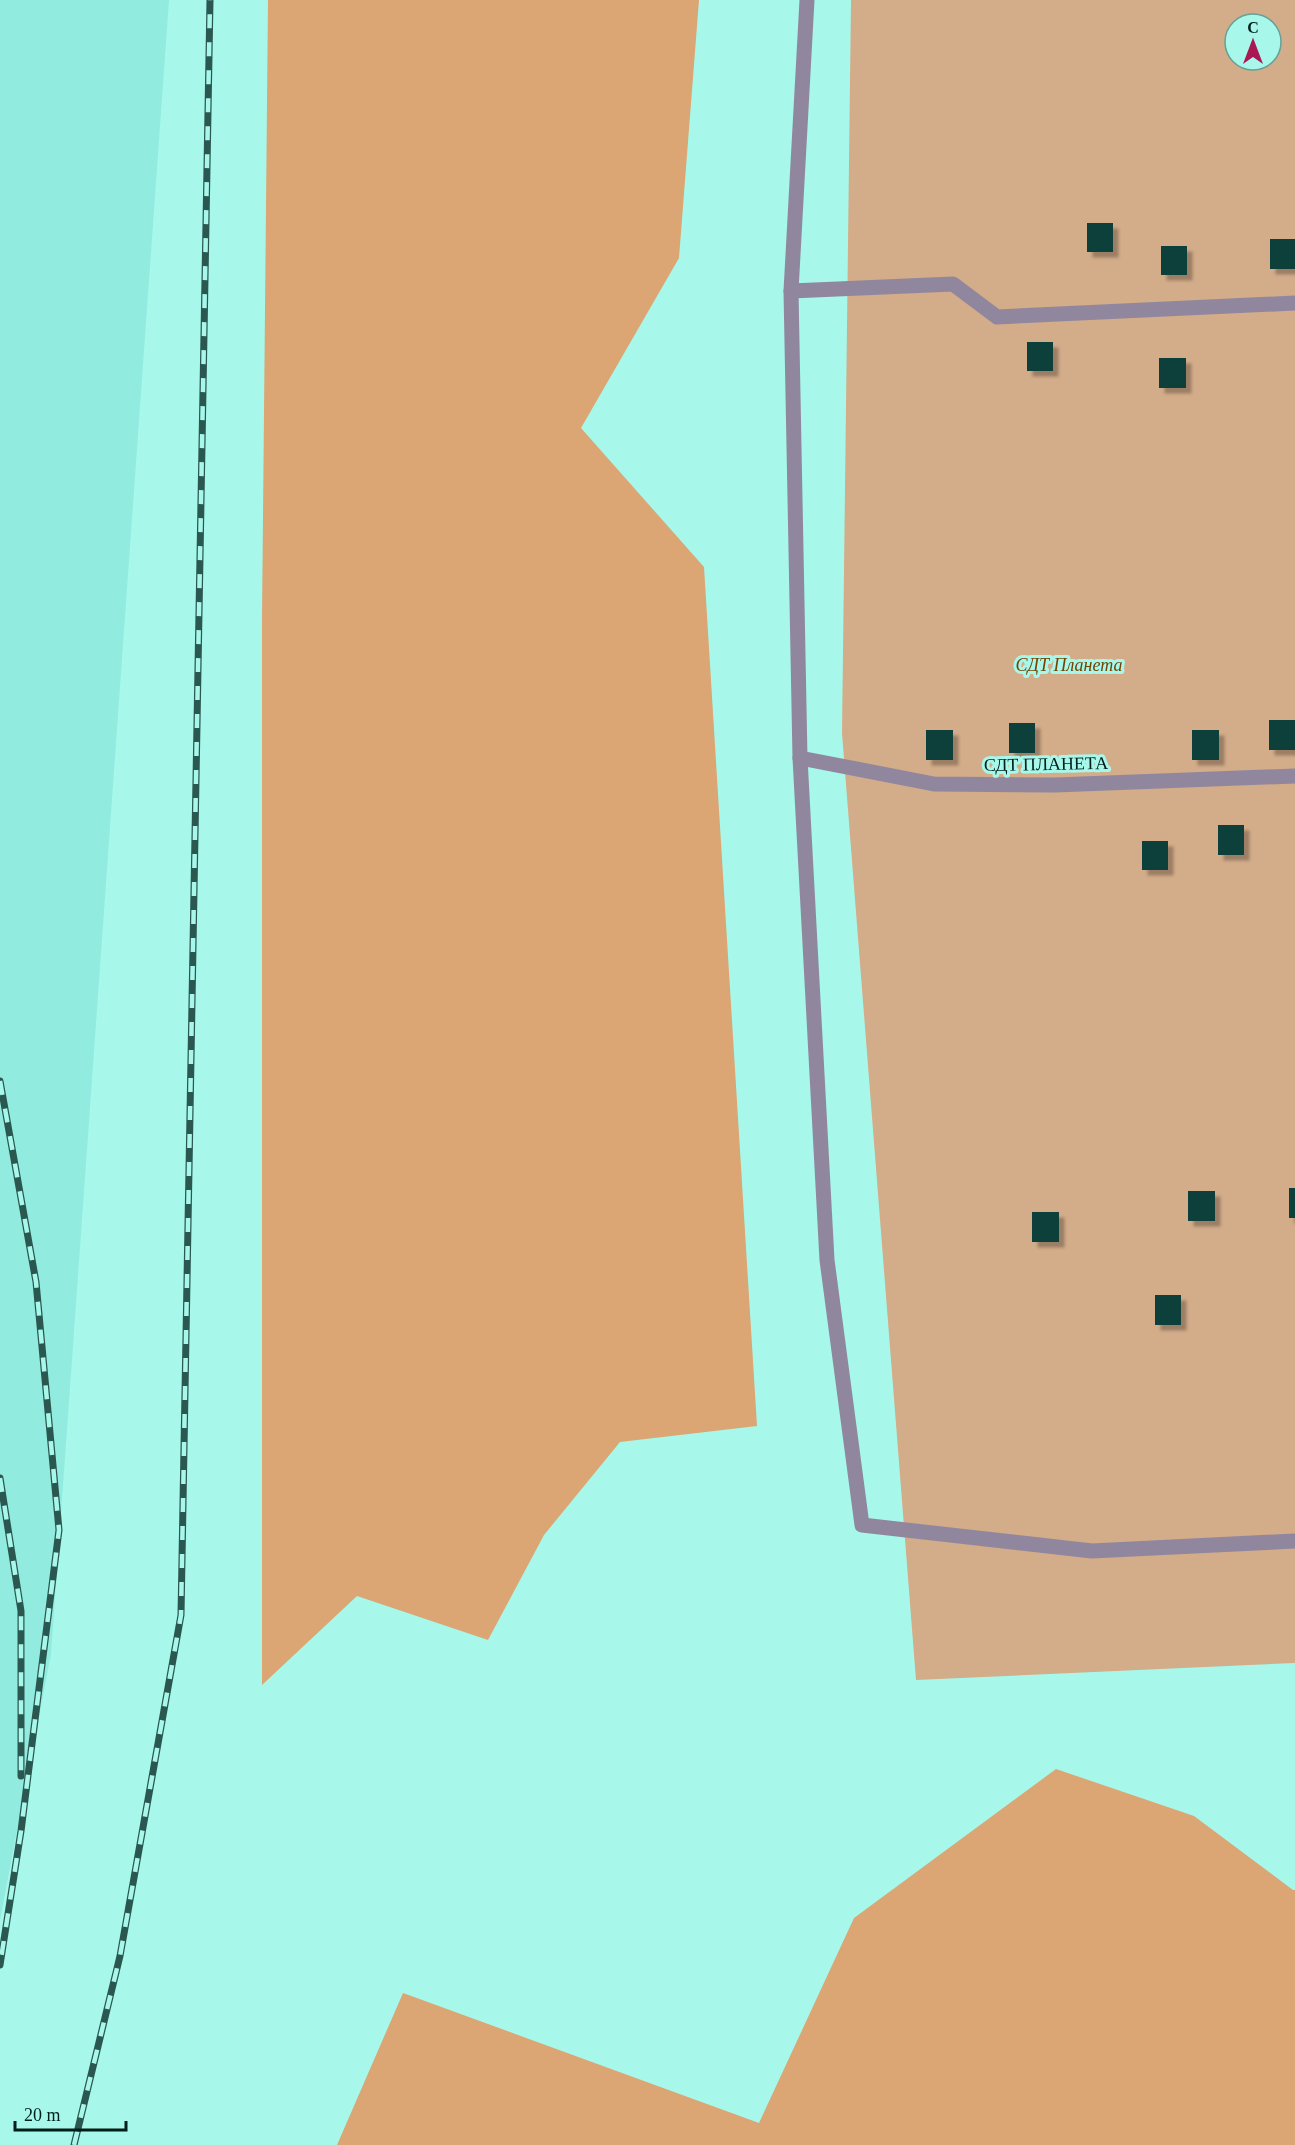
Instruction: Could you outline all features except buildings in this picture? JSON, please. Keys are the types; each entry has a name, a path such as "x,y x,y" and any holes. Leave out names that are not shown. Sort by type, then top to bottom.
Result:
{"street":[{"path":"807,0 791,291 800,758 826,1260 862,1525 1092,1551 1295,1541"},
{"path":"791,291 953,284 997,317 1295,303"},
{"name":"СДТ ПЛАНЕТА","path":"800,758 934,784 1055,785 1295,776"}],"shaded area":[{"path":"0,0 169,0 51,1654 0,1920"},
{"path":"268,0 699,0 679,258 581,428 704,567 757,1426 620,1442 544,1535 488,1640 357,1596 262,1685 262,620"},
{"path":"1056,1769 1194,1816 1295,1890 1295,2145 337,2145 403,1993 759,2123 854,1918"}],"green space":[{"name":"СДТ Планета","path":"851,0 1295,0 1295,1663 916,1680 842,733"}],"railway":[{"path":"74,2145 120,1956 181,1615 210,0"},
{"path":"0,1081 36,1282 59,1530 21,1831 0,1965"},
{"path":"0,1478 21,1611 21,1776"}]}
